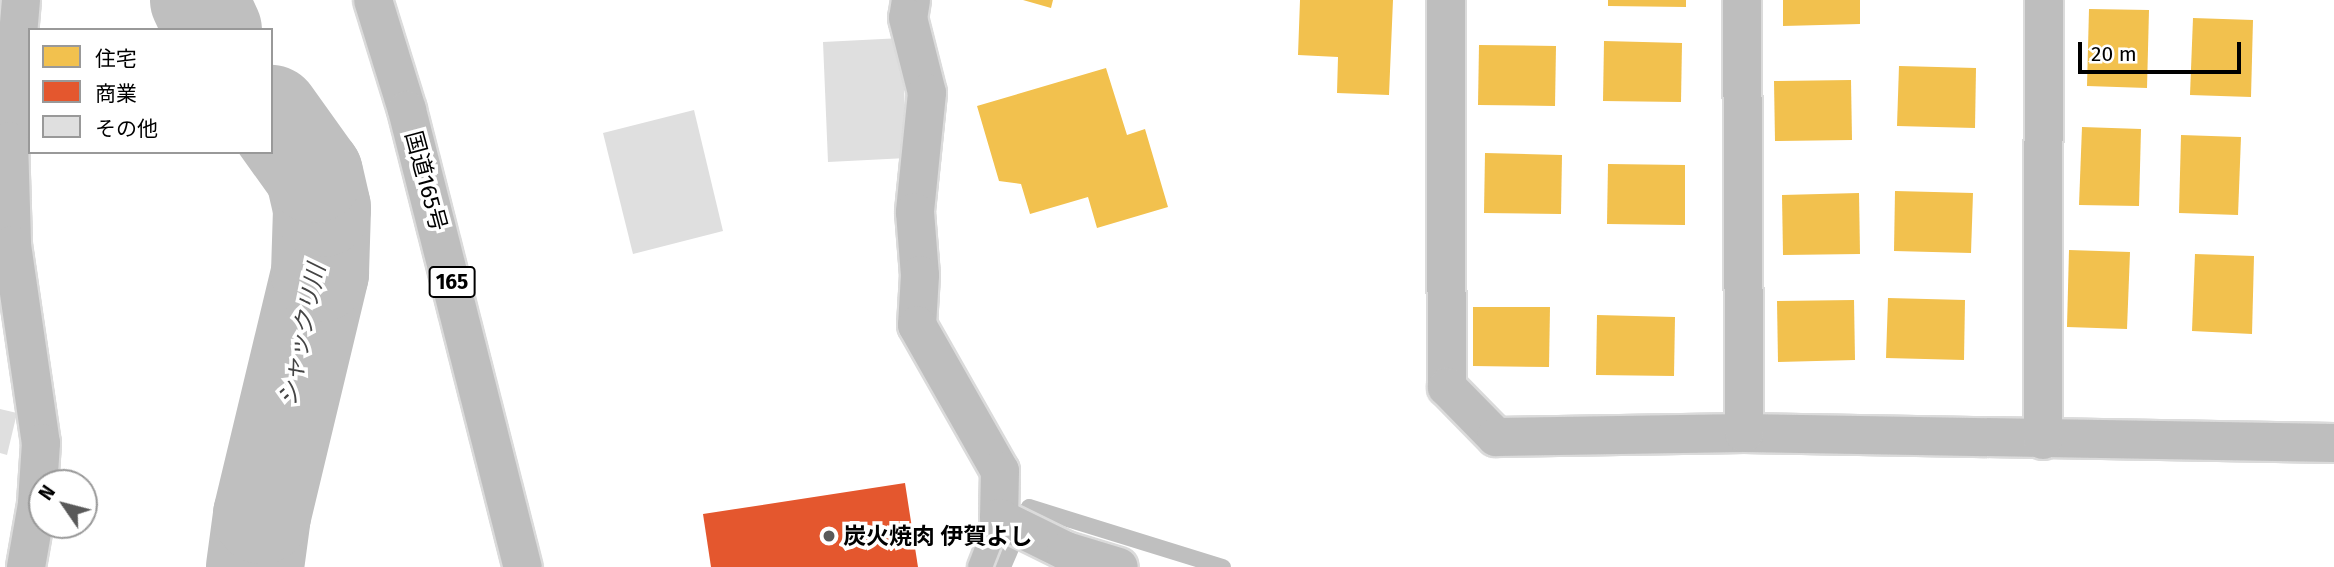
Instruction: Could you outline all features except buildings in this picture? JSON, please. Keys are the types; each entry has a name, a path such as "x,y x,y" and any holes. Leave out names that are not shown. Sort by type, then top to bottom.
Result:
{"main road":[{"path":"21,0 9,141 12,245 41,443 37,504 26,567"},
{"name":"国道165号","path":"373,0 411,123 523,567"},
{"path":"911,0 908,18 927,93 915,212 920,275 917,324 1000,471 1003,521 1066,551 1119,567"},
{"path":"1446,0 1447,387 1496,437 1744,433 2334,443"},
{"path":"1742,0 1744,433"},
{"path":"2043,440 2044,0"}],"lane":[{"path":"981,567 1003,521"}],"waterway":[{"name":"シャックリ川","path":"199,0 212,28"},
{"name":"シャックリ川","path":"255,567 262,515 320,273 322,208 314,174 273,117"},
{"path":"1003,567 1029,507 1223,567"}],"place":[{"name":"炭火焼肉 伊賀よし","path":"829,536"}]}
